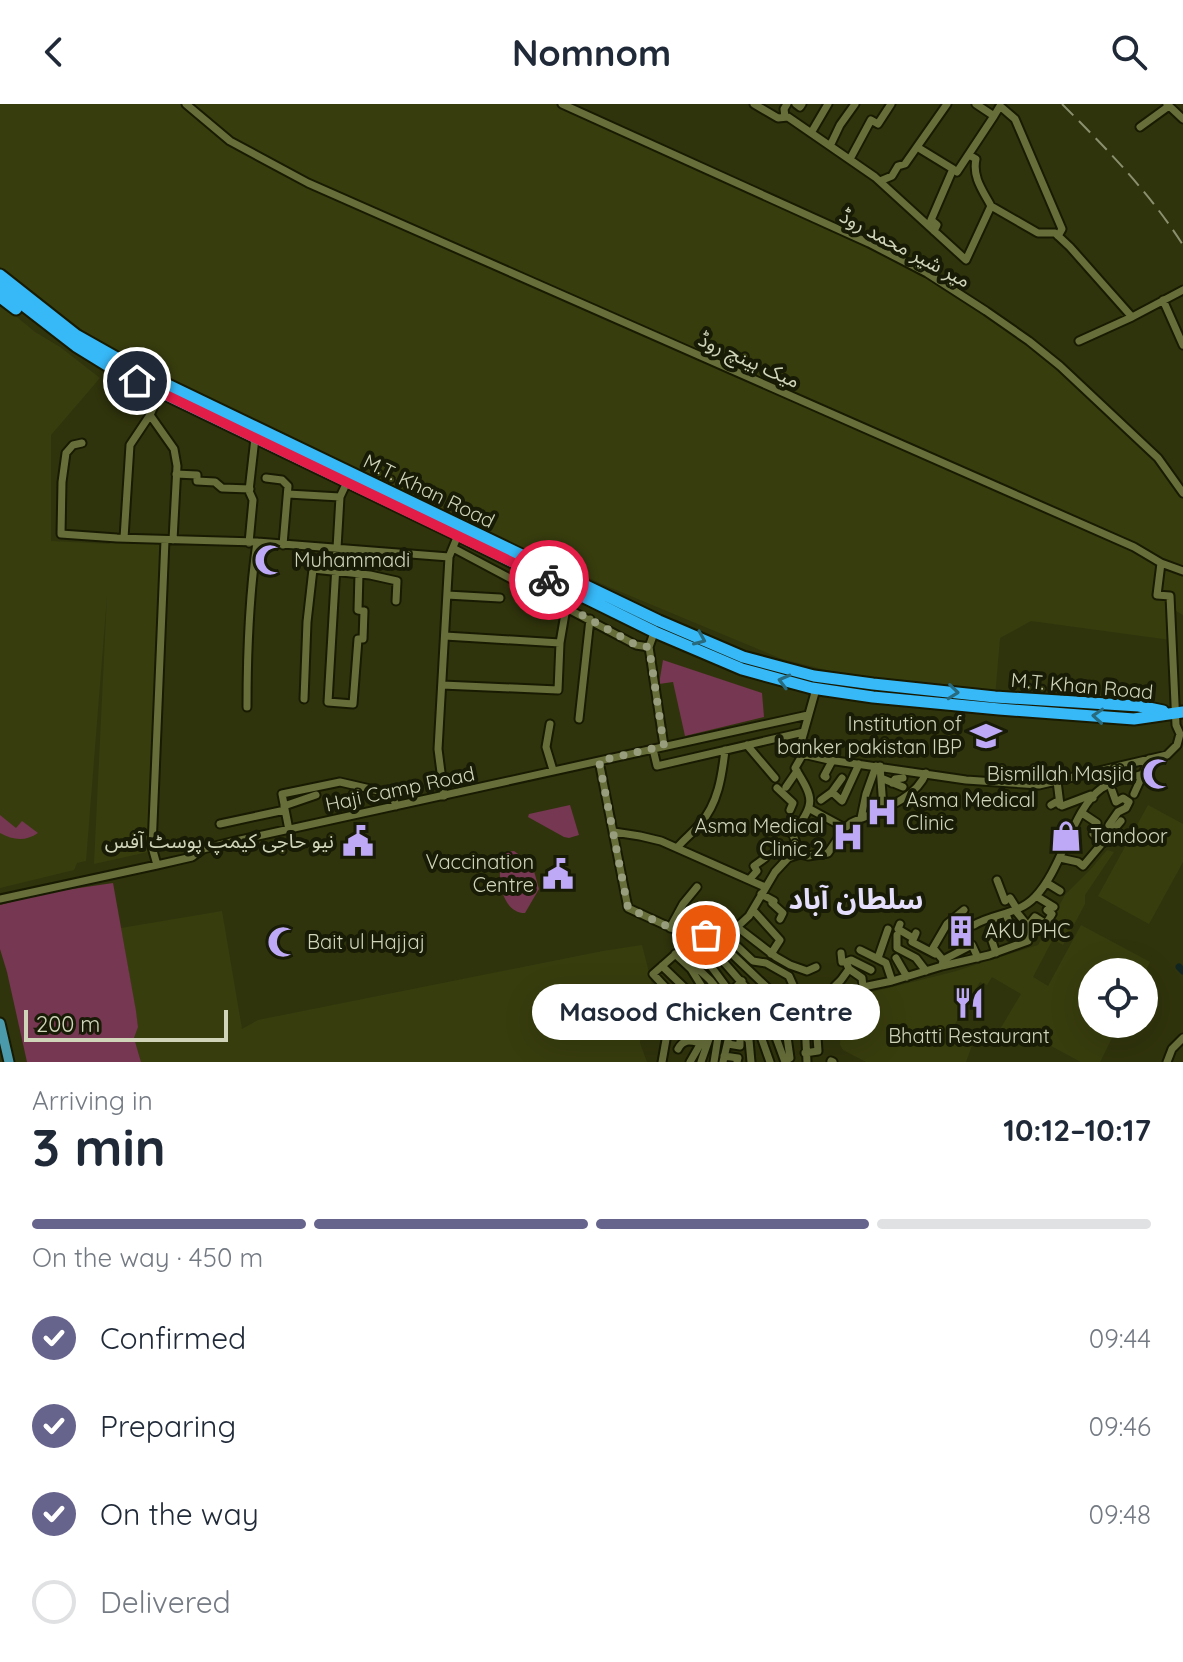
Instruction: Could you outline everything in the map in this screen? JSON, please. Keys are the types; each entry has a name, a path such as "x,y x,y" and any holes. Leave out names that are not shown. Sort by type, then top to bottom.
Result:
{"highway":[{"name":"M.T. Khan Road","path":"0,275 76,335 147,375 742,669 816,689 873,697 1134,719 1179,713"},
{"name":"M.T. Khan Road","path":"0,287 76,346 115,370 569,590 657,627 743,657 814,676 1008,698 1139,706 1179,713"},
{"path":"0,297 21,313 42,321"}],"main road":[{"path":"0,1023 9,1062"}],"street":[{"name":"میک ہینچ روڈ","path":"186,104 230,141 308,183 1134,547 1161,563"},
{"name":"میر شیر محمد روڈ","path":"562,104 869,243 927,273 1029,341 1063,369 1158,458 1183,493"},
{"path":"754,104 778,118 788,117 880,181 966,260 991,206"},
{"path":"785,117 787,104"},
{"path":"796,104 800,107 802,104"},
{"path":"811,133 828,104"},
{"path":"830,146 855,104"},
{"path":"850,159 871,120 878,124 891,104"},
{"path":"880,181 892,176 898,166 905,164 947,104"},
{"path":"976,104 994,116"},
{"path":"1140,127 1168,105 1183,119"},
{"path":"917,147 957,172 1000,106 1015,119 1062,229 1058,236"},
{"path":"969,155 976,159 977,181 991,206 1038,233 1055,233 1132,317"},
{"path":"934,231 937,225 931,220 953,169"},
{"path":"1079,341 1183,290"},
{"path":"1163,300 1183,345"},
{"path":"124,538 130,445 150,415 160,392"},
{"path":"150,415 174,449 176,474 169,540 152,847 157,865"},
{"path":"247,707 247,640 253,574 253,500 250,489 255,438"},
{"path":"82,443 73,445 66,453 61,534 253,542 449,557"},
{"path":"176,474 197,475 197,481 215,482 222,488 250,489"},
{"path":"266,478 282,480 288,486 283,545"},
{"path":"347,482 340,497 328,702 353,704 358,639 363,639 364,611 358,610 359,573"},
{"path":"288,494 340,497"},
{"path":"444,796 438,749 449,557 458,535"},
{"path":"453,548 636,645 649,647"},
{"path":"803,754 966,780 1039,785 1167,755 1177,745 1179,713 1170,596 1157,595 1161,563 1183,571"},
{"path":"304,699 313,569 359,573 397,581 396,601"},
{"path":"442,685 558,690 560,643 569,590"},
{"path":"447,595 500,598"},
{"path":"579,719 590,619"},
{"path":"657,627 649,647 664,746"},
{"path":"445,636 560,643"},
{"path":"803,754 800,746 816,689"},
{"name":"Haji Camp Road","path":"0,899 192,857 203,849 808,715"},
{"path":"550,724 546,747 553,770"},
{"path":"653,749 657,766 804,732"},
{"path":"747,745 775,778"},
{"path":"677,848 702,823 713,805 725,750"},
{"path":"793,835 810,809 808,789 795,768 803,754"},
{"path":"1134,794 1149,759"},
{"path":"599,761 628,908 696,938 737,927 753,910 788,858 800,854 828,853 845,828 914,790 926,773"},
{"path":"826,777 832,761"},
{"path":"832,792 842,801 859,764"},
{"path":"878,766 883,808"},
{"path":"861,818 863,803 878,766"},
{"path":"786,787 797,771"},
{"path":"1097,772 1100,783"},
{"path":"960,937 972,924 1026,905 1047,883 1082,813 1100,790 1118,780 1143,774"},
{"path":"821,800 832,792 842,778"},
{"path":"881,778 892,783 903,783"},
{"path":"1057,781 1056,805 1062,806 1079,796 1091,795 1093,798"},
{"path":"289,830 282,794 340,782 392,794 396,806"},
{"path":"1109,825 1129,802 1123,798 1116,802 1110,785"},
{"path":"777,788 793,803 790,810"},
{"path":"1058,793 1067,790"},
{"path":"220,824 285,808 316,795"},
{"path":"852,801 863,803"},
{"path":"810,809 845,828"},
{"path":"1082,813 1097,823"},
{"path":"1060,858 1083,866 1121,821"},
{"path":"782,824 793,835 800,854"},
{"path":"614,832 661,841 749,880 783,913 771,931"},
{"path":"1093,834 1103,843"},
{"path":"778,849 788,858"},
{"path":"749,880 757,871 754,866 765,858"},
{"path":"765,867 773,877"},
{"path":"900,924 898,929 914,935 912,942 942,961 978,958 1028,941 1031,932 1028,926 997,880"},
{"path":"1047,883 1060,891"},
{"path":"670,928 697,887"},
{"path":"1028,926 1035,917 1046,924 1052,914 1036,896"},
{"path":"715,909 696,938 653,974 705,1026 713,1012 720,1017"},
{"path":"753,910 780,940 771,954"},
{"path":"942,961 933,948 947,924 964,910"},
{"path":"1006,914 1013,933"},
{"path":"993,917 998,933 992,941 996,953"},
{"path":"737,927 785,963 802,969 816,967"},
{"path":"878,958 888,929"},
{"path":"690,1062 703,1038 720,1017 746,1004 781,996 793,985 789,976 766,963 753,961 722,932"},
{"path":"712,935 775,998 812,1003 818,1001 825,992 836,988 851,960 871,970"},
{"path":"897,935 897,948 916,958 926,971"},
{"path":"696,938 742,981 758,1002 770,1021 785,1061 790,1058 783,1008 788,1000"},
{"path":"696,938 727,988"},
{"path":"841,953 842,962 862,978 863,987 926,971 972,945 978,958"},
{"path":"860,950 886,963 892,981"},
{"path":"677,953 709,998"},
{"path":"677,953 710,980 734,1009 724,1059 738,1058 737,1062"},
{"path":"896,958 907,977"},
{"path":"662,966 692,995 697,1018 694,1032"},
{"path":"742,981 735,988 759,1031 770,1062"},
{"path":"658,996 667,1012 681,1014 681,1018 697,1018"},
{"path":"804,1001 806,1058 818,1051 817,1037"},
{"path":"662,1062 668,1027 679,1029 680,1025 703,1038"},
{"path":"648,1029 667,1034"},
{"path":"728,1044 740,1046 740,1037 759,1031"},
{"path":"678,1049 683,1042 710,1036 701,1062"},
{"path":"714,1062 718,1037"},
{"path":"745,1037 749,1040 751,1062"},
{"path":"1167,1062 1172,1049 1183,1038"}],"shaded area":[{"path":"0,104 562,104 927,273 1029,341 1159,457 1183,491 1183,615 1176,611 1171,640 1031,621 1000,638 995,697 899,688 782,659 609,587 434,508 100,343 0,270"},
{"path":"0,303 100,378 51,435 51,541 110,544 111,538 165,540 148,852 94,864 107,596 86,861 77,863 74,870 0,888"},
{"path":"663,660 762,693 764,717 685,736 673,682 659,684"},
{"path":"570,805 579,835 569,838 528,817 529,814"},
{"path":"1148,805 1183,824 1183,862 1149,924 1098,896"},
{"path":"0,815 16,828 22,821 38,833 24,839 0,833"},
{"path":"1107,850 1114,852 1085,895 1085,904 1063,945 1053,939 1033,977 1048,986 1081,925 1143,958 1078,958 1078,1038 1112,1038 1100,1062 1081,1062 1023,1031 1022,1042 999,1031 1021,994 992,977 987,985 980,982 955,1024 960,1028 958,1033 974,1040 966,1062 866,1062 843,1050 840,1045 842,1005 848,998 953,972 1038,945 1065,895"},
{"path":"514,851 532,864 539,889 525,913 508,905 501,886 502,862 507,852"},
{"path":"113,883 136,1011 138,1027 134,1038 141,1062 27,1062 0,949 0,905 45,893"},
{"path":"222,911 242,1029 258,1020 642,945 654,992 642,1010 640,1043 647,1062 141,1062 134,1038 138,1026 121,928"}],"waterway":[{"path":"1179,967 1183,971"}],"railway":[{"path":"1062,104 1111,154 1183,245"}],"way so far":[{"path":"549,580 569,590 566,606 636,645 649,647 664,746 599,761 628,908 691,937 706,935"}],"place":[{"name":"Muhammadi","path":"270,560"},
{"name":"Institution of banker pakistan IBP","path":"986,736"},
{"name":"Bismillah Masjid","path":"1158,774"},
{"name":"Asma Medical Clinic","path":"882,812"},
{"name":"Tandoor","path":"1066,836"},
{"name":"Asma Medical Clinic 2","path":"848,837"},
{"name":"نیو حاجی کیمپ پوسٹ آفس","path":"358,841"},
{"name":"Vaccination Centre","path":"558,874"},
{"name":"AKU PHC","path":"961,931"},
{"name":"Masood Chicken Centre","path":"706,935"},
{"name":"Bait ul Hajjaj","path":"283,942"},
{"name":"Bhatti Restaurant","path":"969,1003"}],"district":[{"name":"سلطان آباد","path":"856,899"}],"route":[{"path":"137,381 549,580"}]}
